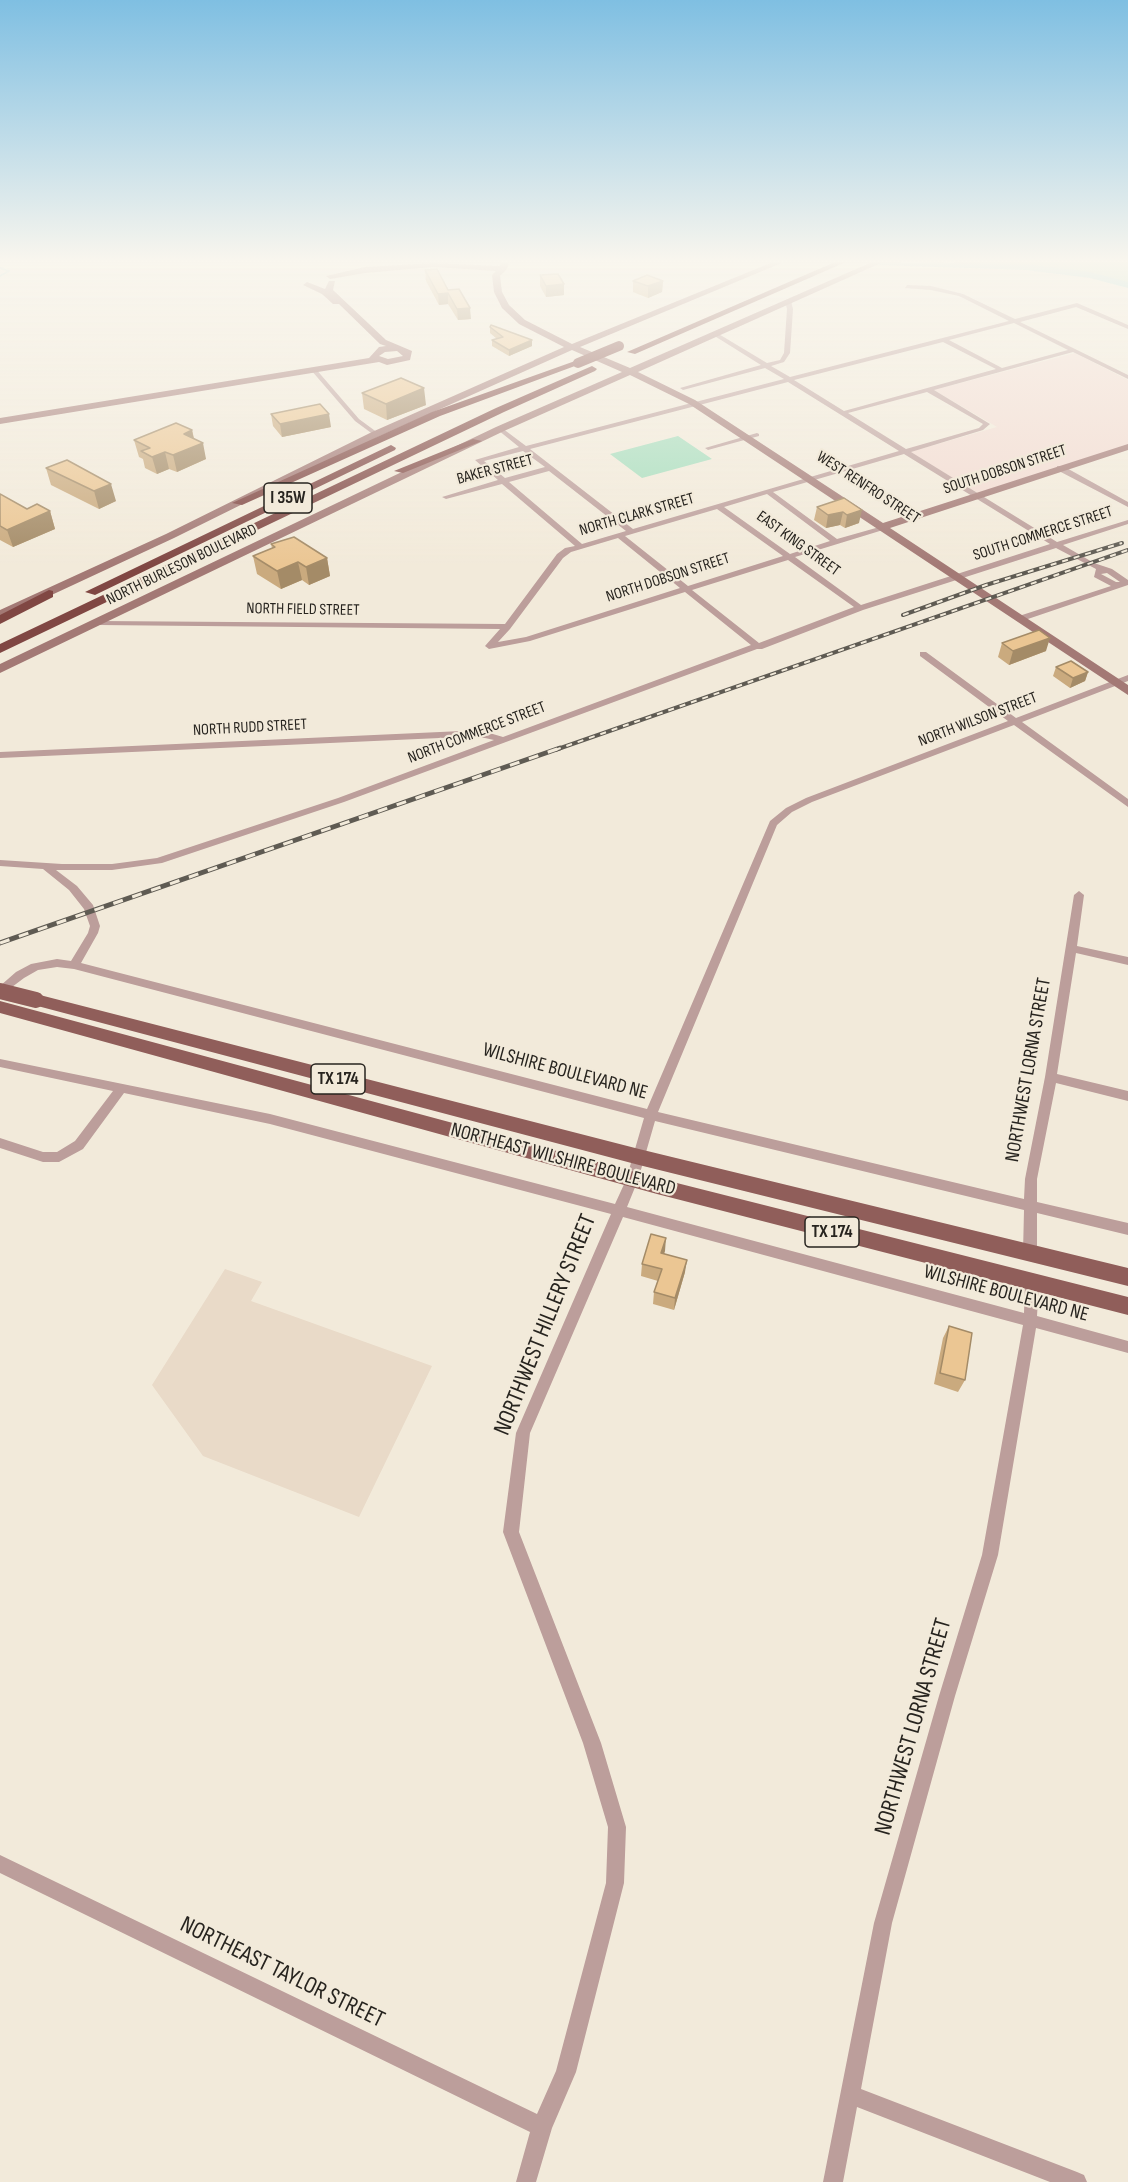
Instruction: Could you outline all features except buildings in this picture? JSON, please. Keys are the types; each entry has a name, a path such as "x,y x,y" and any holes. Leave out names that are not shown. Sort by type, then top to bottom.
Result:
{"highway":[{"name":"I 35W","path":"1,646 342,471 576,364"},
{"path":"238,503 426,418 576,364"},
{"name":"I 35W","path":"1,646 147,580 500,410 604,364"},
{"path":"147,580 160,577 373,481 477,441"},
{"path":"0,620 49,594"}],"main road":[{"path":"0,421 343,364"},
{"name":"NORTH BURLESON BOULEVARD","path":"0,615 49,594 376,434 534,364"},
{"path":"593,364 609,370 611,375 603,384"},
{"path":"619,364 683,388 699,403"},
{"name":"NORTH BURLESON BOULEVARD","path":"0,669 501,429 648,364"},
{"path":"634,370 699,403 752,437 808,479 886,526"},
{"name":"WEST RENFRO STREET","path":"752,437 820,476 886,526 1125,680 1128,691"},
{"name":"SOUTH DOBSON STREET","path":"886,526 1128,447"},
{"name":"WEST RENFRO STREET","path":"962,575 988,599 1025,617"},
{"name":"NORTHEAST WILSHIRE BOULEVARD","path":"0,991 31,1006 632,1180 1128,1306"},
{"name":"NORTHEAST WILSHIRE BOULEVARD","path":"0,1007 31,1006 1128,1277"}],"street":[{"path":"765,364 903,451 1125,585"},
{"path":"683,388 775,364"},
{"path":"580,546 479,460 849,364"},
{"path":"990,364 1002,370"},
{"path":"842,413 1025,364"},
{"path":"1102,364 1128,377"},
{"path":"313,369 357,420 376,434"},
{"name":"NORTH CLARK STREET","path":"507,627 560,556 580,546 965,434 981,429 987,423 927,389"},
{"path":"501,429 631,531"},
{"path":"708,448 752,437"},
{"name":"BAKER STREET","path":"446,497 551,468"},
{"path":"1060,468 1128,505"},
{"path":"766,491 835,541"},
{"name":"EAST KING STREET","path":"718,506 860,608"},
{"name":"SOUTH COMMERCE STREET","path":"962,575 1128,522"},
{"name":"NORTH DOBSON STREET","path":"507,627 489,646 526,639 886,526"},
{"path":"619,535 759,647"},
{"name":"NORTH COMMERCE STREET","path":"0,863 112,867 158,861 341,800 500,739 759,647 860,608 962,575"},
{"path":"1025,617 1125,585"},
{"name":"NORTH FIELD STREET","path":"99,623 507,627"},
{"path":"923,654 1126,799"},
{"name":"NORTH WILSON STREET","path":"851,786 1125,680"},
{"name":"NORTH RUDD STREET","path":"0,754 462,734 486,735 500,739"},
{"name":"NORTHWEST HILLERY STREET","path":"526,2182 542,2127 566,2072 598,1950 615,1883 617,1827 592,1743 511,1532 523,1434 632,1180 651,1114 772,823 789,810 851,786"},
{"path":"44,866 73,888 89,908 95,926 74,965"},
{"name":"NORTHWEST LORNA STREET","path":"1030,1253 1031,1179 1051,1077 1079,895"},
{"path":"1070,948 1128,961"},
{"name":"WILSHIRE BOULEVARD NE","path":"0,991 20,975 35,967 57,963 74,965 651,1114 1031,1208 1128,1229"},
{"name":"WILSHIRE BOULEVARD NE","path":"0,1063 120,1090 270,1119 1128,1347"},
{"path":"1051,1077 1128,1096"},
{"path":"0,1143 43,1157 59,1157 79,1145 120,1090"},
{"name":"NORTHWEST LORNA STREET","path":"833,2182 883,1923 947,1696 990,1555 1030,1322 1032,1283"},
{"name":"NORTHEAST TAYLOR STREET","path":"0,1864 542,2127"},
{"path":"849,2094 1077,2182"}],"shaded area":[{"path":"1034,364 1096,364 1128,380 1128,445 978,493 910,452 997,427 934,390"},
{"path":"225,1269 262,1282 251,1301 432,1366 359,1517 203,1456 152,1385"}],"green space":[{"path":"678,436 712,459 642,478 610,454"}],"railway":[{"path":"903,615 986,585 1122,543"},
{"path":"555,750 1128,550"},
{"path":"0,943 560,748"}]}
